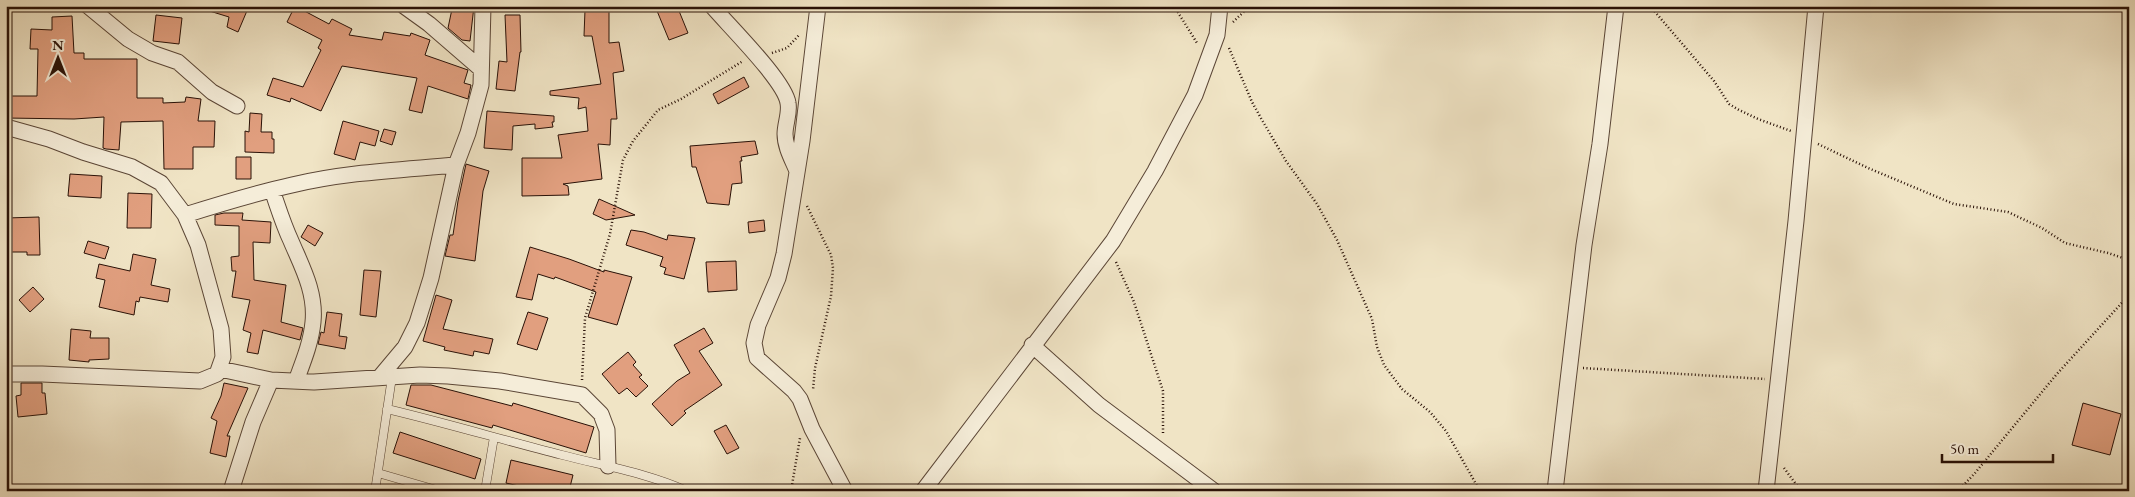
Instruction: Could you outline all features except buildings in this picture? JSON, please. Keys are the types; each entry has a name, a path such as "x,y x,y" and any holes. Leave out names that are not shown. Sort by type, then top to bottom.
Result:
{"street":[{"path":"88,6 128,39 152,53 178,62 212,92 237,106"},
{"path":"404,6 429,24 481,69"},
{"path":"385,377 405,347 417,323 430,278 456,165 477,103 481,86 482,6"},
{"path":"712,6 776,80 788,103 785,135 786,146 796,178"},
{"path":"818,6 796,178 778,278 758,325 754,352 762,363 794,391 800,399 812,429 845,491"},
{"path":"923,491 1032,345 1109,247 1155,171 1195,95 1217,35 1220,6"},
{"path":"1554,491 1584,244 1600,144 1616,6"},
{"path":"1766,491 1779,380 1816,6"},
{"path":"6,127 49,139 146,173 161,183 185,215 198,245 221,329 223,357 217,374 200,381 6,374"},
{"path":"185,215 272,190 342,176 456,165"},
{"path":"272,190 290,240 305,272 312,295 313,321 310,343 296,381"},
{"path":"1032,345 1099,405 1214,491"},
{"path":"220,369 271,380 296,381 357,381 420,375 483,379 582,395 601,414 607,430 608,466"},
{"path":"232,491 252,422 271,380"}],"lane":[{"path":"375,491 388,408 385,377"},
{"path":"388,408 666,482 687,491"},
{"path":"485,491 494,437"},
{"path":"378,473 440,491"}],"path":[{"path":"1174,6 1208,61"},
{"path":"1650,6 1714,81 1729,104 1738,110 1804,136 1868,168 1954,204 2008,212 2023,218 2065,242 2129,260"},
{"path":"582,395 584,318 610,234 623,160 634,141 658,110 681,99 735,64 756,55 787,48 804,29"},
{"path":"1226,41 1252,102 1286,161 1316,204 1337,240 1372,319 1377,347 1384,365 1402,389 1430,412 1446,431 1480,491"},
{"path":"796,178 832,255 833,268 831,296 815,368 812,397"},
{"path":"1109,247 1134,302 1162,391 1164,453"},
{"path":"1958,491 2056,375 2129,295"},
{"path":"1569,367 1779,380"},
{"path":"791,491 800,436"},
{"path":"1770,453 1801,491"}]}
